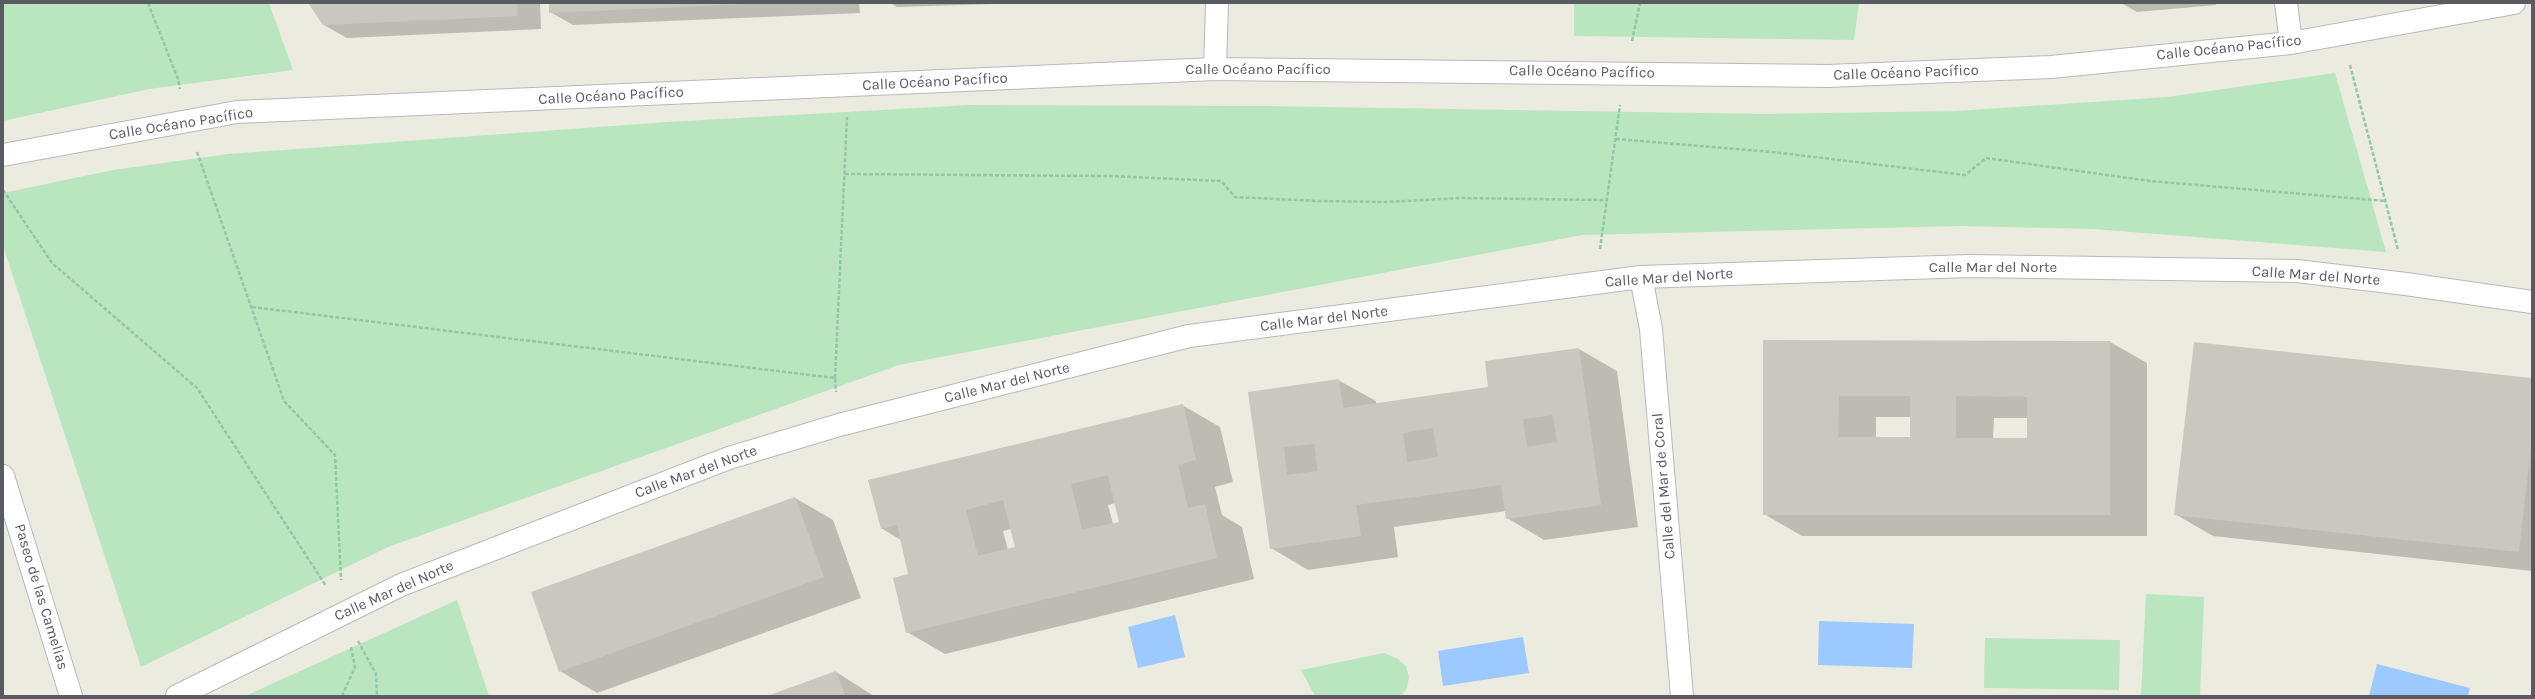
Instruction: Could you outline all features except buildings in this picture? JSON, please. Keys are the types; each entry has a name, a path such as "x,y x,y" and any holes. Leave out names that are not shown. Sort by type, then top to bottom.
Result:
{"street":[{"path":"1215,69 1217,3"},
{"path":"2286,3 2291,43"},
{"name":"Calle Océano Pacífico","path":"3,155 237,112 1215,69 1828,76 2051,67 2291,43 2514,3"},
{"name":"Calle Mar del Norte","path":"177,696 401,585 729,458 838,425 1189,336 1641,277 1970,266 2297,271 2406,284 2532,302"},
{"name":"Calle del Mar de Coral","path":"1641,277 1651,329 1682,696"},
{"name":"Paseo de las Camelias","path":"3,476 71,696"}],"path":[{"path":"148,3 178,79 186,121 284,401 336,455 344,613 356,667 342,696"},
{"path":"2342,33 2406,284"},
{"path":"838,425 835,378 849,86"},
{"path":"1595,283 1616,139 1772,152 1965,175 1986,158 2150,181 2385,201"},
{"path":"845,174 1108,176 1221,181 1235,197 1318,200 1386,202 1461,198 1608,200"},
{"path":"3,190 52,263 197,388 344,613 376,674 377,696"},
{"path":"252,307 835,378"}],"green space":[{"path":"3,3 269,3 293,70 149,89 3,121"},
{"path":"1574,3 1859,3 1854,40 1574,36"},
{"path":"2335,73 2386,252 2093,229 1961,226 1582,235 899,365 388,547 141,667 3,246 3,193 113,170 228,154 667,122 970,105 1264,106 1763,114 1955,111 2168,97"},
{"path":"2146,594 2204,597 2200,696 2141,696"},
{"path":"457,600 489,696 245,696"},
{"path":"1985,638 2120,640 2119,690 1984,688"},
{"path":"1384,653 1398,659 1406,666 1409,677 1407,688 1401,696 1315,696 1301,670"}],"water":[{"path":"1175,615 1185,657 1138,668 1128,627"},
{"path":"1819,621 1914,624 1912,668 1818,665"},
{"path":"1523,637 1529,673 1443,686 1438,651"},
{"path":"2377,664 2470,688 2468,696 2369,696"}]}
